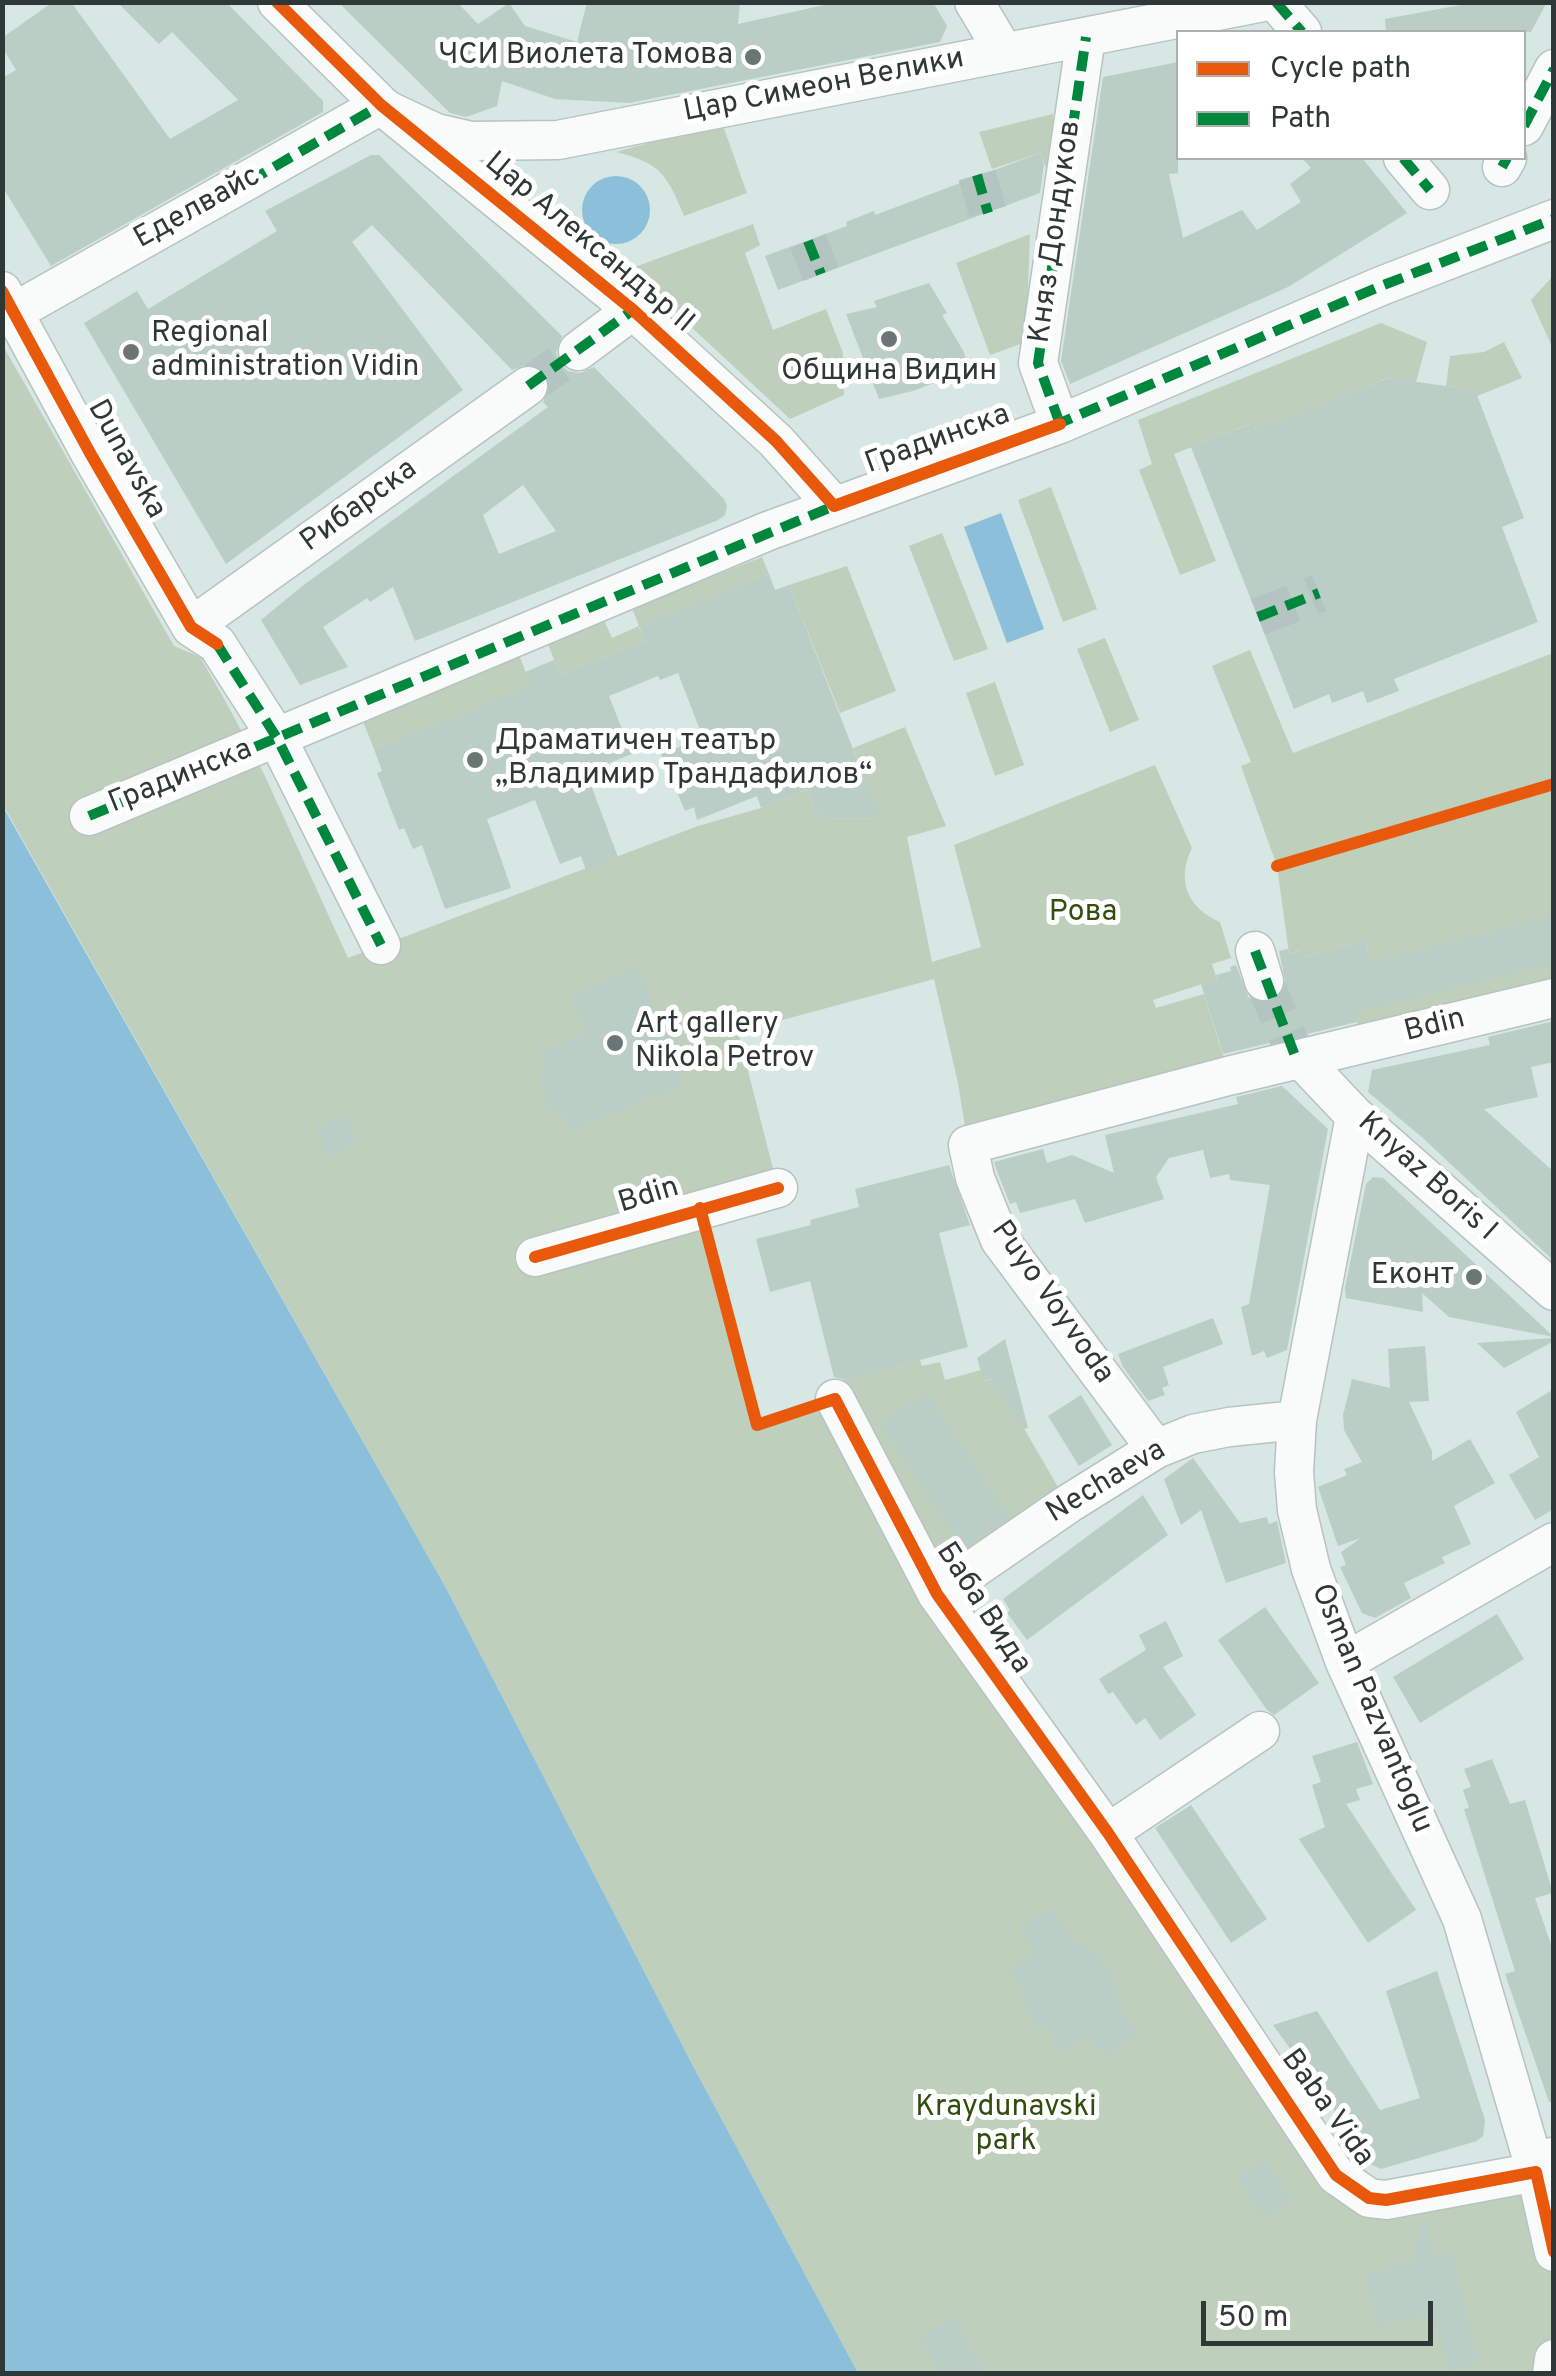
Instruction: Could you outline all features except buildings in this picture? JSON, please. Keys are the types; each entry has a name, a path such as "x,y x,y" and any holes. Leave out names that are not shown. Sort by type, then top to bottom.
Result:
{"street":[{"path":"276,2 385,108"},
{"path":"974,2 1004,52"},
{"name":"Цар Симеон Велики","path":"385,108 436,133 472,142 558,140 1004,52 1078,27 1263,2"},
{"path":"1276,2 1300,30"},
{"name":"Княз Дондуков","path":"1060,424 1038,363 1078,27"},
{"path":"1526,122 1554,68"},
{"name":"Еделвайс","path":"8,301 248,182 385,108"},
{"name":"Цар Александър II","path":"385,108 633,310 776,441 834,506"},
{"path":"1406,160 1430,190"},
{"name":"Градинска","path":"89,816 834,506 1060,424 1381,286 1552,219"},
{"name":"Dunavska","path":"8,301 90,453 204,636 278,738 381,945"},
{"path":"578,351 633,310"},
{"name":"Рибарска","path":"204,636 528,386"},
{"name":"Bdin","path":"968,1144 1297,1056 1554,998"},
{"name":"Knyaz Boris I","path":"1297,1056 1355,1116 1554,1291"},
{"name":"Osman Pazvantoglu","path":"1355,1116 1297,1420 1297,1510 1311,1569 1345,1662 1462,1919 1545,2163"},
{"name":"Puyo Voyvoda","path":"968,1144 975,1178 1000,1240 1156,1449"},
{"name":"Bdin","path":"535,1257 778,1188"},
{"name":"Баба Вида","path":"835,1399 937,1594 1108,1833"},
{"name":"Nechaeva","path":"937,1594 1156,1449 1228,1426 1297,1420"},
{"path":"1345,1662 1554,1542"},
{"path":"1108,1833 1260,1730"},
{"name":"Baba Vida","path":"1108,1833 1336,2175 1352,2188 1369,2198 1386,2200 1545,2163"},
{"path":"1545,2163 1554,2252"},
{"path":"1552,2374 1554,2359"}],"green space":[{"path":"1053,114 1052,183 1040,153 992,169 979,132"},
{"path":"722,123 747,193 684,216 673,190 653,166 616,152"},
{"path":"753,224 760,245 745,253 773,330 826,309 843,353 844,395 790,419 629,269"},
{"path":"1030,234 1026,342 990,355 956,263"},
{"path":"1553,276 1553,349 1531,300"},
{"path":"1381,323 1427,342 1416,382 1387,378 1257,432 1252,423 1174,454 1216,561 1180,575 1139,470 1152,464 1138,420"},
{"path":"1504,342 1522,378 1477,396 1474,390 1446,386 1450,356 1484,352"},
{"name":"Kraydunavski park","path":"2,344 174,646 200,657 227,704 264,774 348,958 807,789 819,819 879,818 853,748 905,727 946,826 907,837 932,962 981,947 954,845 1155,765 1192,848 1185,871 1188,892 1199,909 1220,922 1231,958 1212,964 1217,979 1153,1000 1156,1008 1204,994 1227,1069 968,1145 934,979 738,1032 778,1188 700,1208 757,1424 835,1399 836,1382 920,1360 922,1366 940,1362 945,1380 981,1370 984,1381 995,1379 1068,1504 938,1594 1351,2188 1536,2172 1553,2252 1552,2373 858,2373 693,2066 446,1588 3,805"},
{"path":"1051,487 1097,609 1063,622 1018,500"},
{"path":"942,533 988,649 954,661 909,546"},
{"path":"762,557 769,574 639,627 645,641 560,675 544,634 599,609 612,638 639,626 632,608"},
{"path":"847,566 896,691 840,713 789,585"},
{"path":"1105,638 1139,720 1110,732 1077,649"},
{"path":"516,647 532,688 374,749 360,714"},
{"path":"1250,650 1293,753 1553,653 1553,998 1359,1029 1340,962 1369,954 1365,940 1304,957 1301,950 1289,954 1277,866 1241,766 1251,762 1212,666"},
{"path":"995,682 1024,765 995,776 966,693"}],"water":[{"path":"616,176 640,186 650,210 640,234 616,244 592,234 582,210 592,186"},
{"path":"1001,513 1044,629 1007,643 964,527"},
{"path":"2,805 446,1588 693,2066 858,2373 3,2373"}],"tunnel":[{"path":"977,175 988,213"},
{"path":"808,241 821,274"},
{"path":"528,386 578,351"},
{"path":"1258,617 1319,593"},
{"path":"1264,981 1292,1047"}],"marked path":[{"path":"1276,2 1300,30"},
{"path":"1060,424 1038,363 1086,37"},
{"path":"1526,122 1554,69"},
{"path":"248,182 381,105"},
{"path":"1405,160 1430,190"},
{"path":"1502,167 1506,160"},
{"path":"977,175 988,213"},
{"path":"1053,426 1381,286 1554,219"},
{"path":"808,241 821,274"},
{"path":"528,386 633,310"},
{"path":"89,816 841,503"},
{"path":"1258,617 1319,593"},
{"path":"217,644 277,738 381,945"},
{"path":"1255,951 1297,1061"}],"cycle path":[{"path":"277,2 381,105 633,310 776,441 834,506 1060,424"},
{"path":"2,291 191,627 217,644"},
{"path":"1277,866 1554,784"},
{"path":"535,1257 778,1188"},
{"path":"700,1208 757,1425 835,1399 937,1594 1108,1833 1336,2175 1369,2198 1386,2200 1536,2172 1554,2252"}],"place":[{"name":"ЧСИ Виолета Томова","path":"753,57"},
{"name":"Община Видин","path":"889,339"},
{"name":"Regional administration Vidin","path":"131,352"},
{"name":"Драматичен театър „Владимир Трандафилов“","path":"475,760"},
{"name":"Art gallery Nikola Petrov","path":"615,1043"},
{"name":"Еконт","path":"1474,1277"}],"park label":[{"name":"Рова","path":"1083,914"}]}
